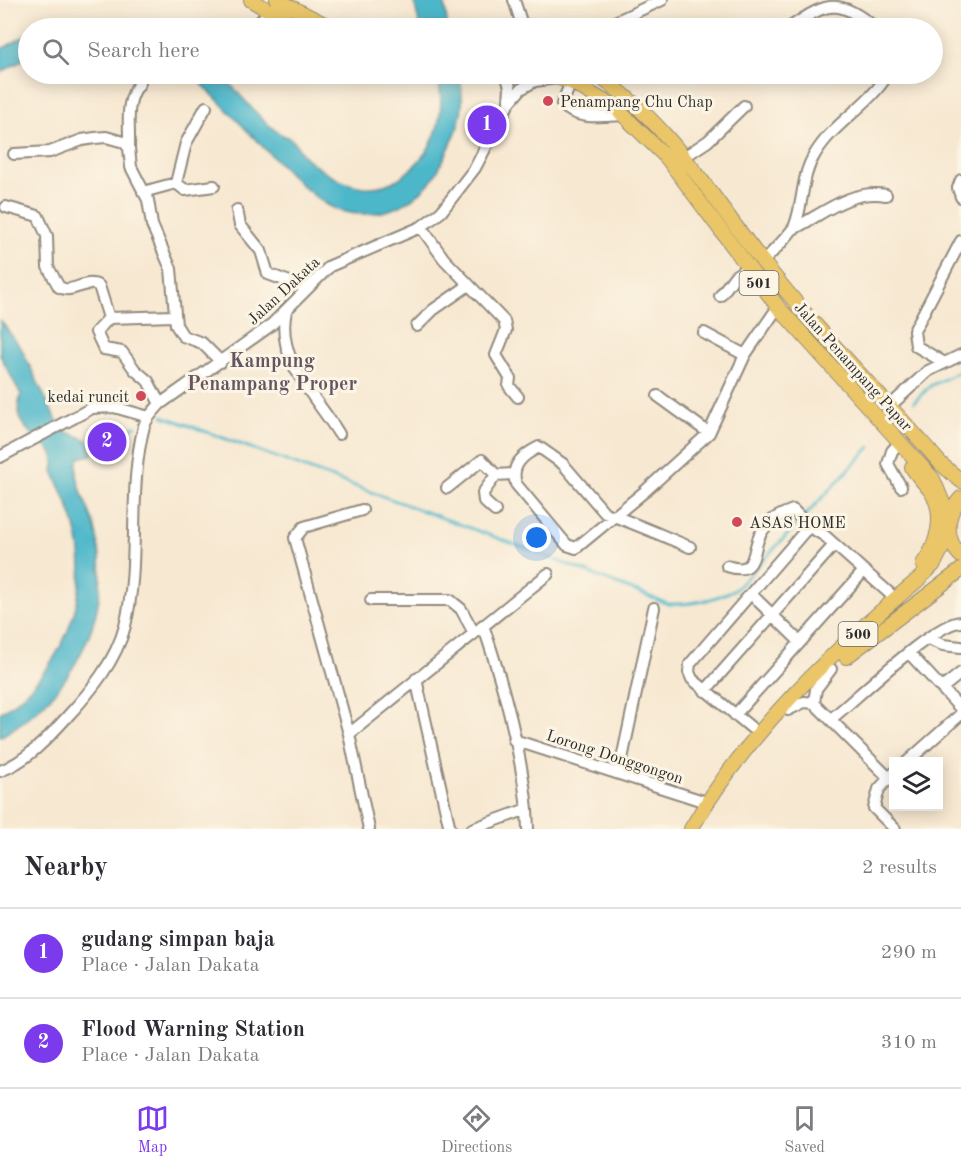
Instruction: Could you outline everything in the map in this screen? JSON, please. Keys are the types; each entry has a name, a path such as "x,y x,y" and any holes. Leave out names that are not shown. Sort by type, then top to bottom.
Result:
{"main road":[{"path":"251,0 282,5 310,18"},
{"path":"282,5 292,18"},
{"name":"Jalan Penampang Papar","path":"574,84 624,115 667,158 778,307 933,479 949,518"},
{"name":"Jalan Penampang Papar","path":"611,84 649,116 684,157 763,262 823,335 948,472 961,481"},
{"path":"904,446 913,469 933,494 939,521 931,553 910,579 909,588"},
{"path":"927,448 961,474"},
{"path":"949,518 961,498"},
{"name":"500","path":"691,829 706,802 766,722 934,564 949,534 949,518"},
{"name":"500","path":"949,534 961,556"},
{"name":"500","path":"760,732 771,727 831,669 961,570"}],"street":[{"path":"514,0 520,18"},
{"path":"623,18 662,0"},
{"path":"802,18 819,4 828,1 846,5 863,18"},
{"path":"267,18 282,5"},
{"path":"139,84 133,92 129,110 131,167 148,200 152,225 171,269 174,316 183,336 202,343 221,362"},
{"path":"509,84 509,103"},
{"name":"Jalan Dakata","path":"148,417 160,404 221,362 286,311 306,288 338,261 421,227 441,213 475,168 509,103 521,89 530,84"},
{"path":"566,84 562,104 566,109 594,117 624,115"},
{"path":"795,228 805,174 814,155 838,126 882,84"},
{"path":"684,157 708,141 744,106"},
{"path":"176,183 186,143 206,107"},
{"path":"14,154 50,152 82,140 106,137 121,140 129,148"},
{"path":"961,180 958,188 961,197"},
{"path":"143,192 176,183"},
{"path":"176,183 185,190 214,186"},
{"path":"763,262 795,228 834,205 862,194 885,195"},
{"path":"6,207 38,216 47,236 47,261 53,278 63,290 89,284 99,286 109,318"},
{"path":"237,210 240,225 261,251 268,274 306,288"},
{"path":"421,227 432,246 504,321 506,330 496,355 510,378 509,386 518,397"},
{"path":"943,362 916,346 914,332 961,242"},
{"path":"720,296 735,276 747,268"},
{"path":"417,326 434,310 469,285"},
{"path":"690,547 614,516 605,513 562,464 539,447 527,453 515,467 513,474 516,484 567,545 576,548 614,516 709,433 745,355 778,307"},
{"path":"286,311 283,323 291,364 339,434"},
{"path":"160,404 148,381 135,370 122,352 104,349 96,332 109,318 174,316"},
{"path":"704,333 745,355"},
{"path":"890,406 928,371 961,355"},
{"path":"658,396 709,433"},
{"path":"0,457 84,411 104,406 148,417 140,453 130,600 120,641 88,695 61,724 24,757 0,771"},
{"path":"901,487 888,464 892,451 904,446"},
{"path":"447,488 482,460 496,475"},
{"path":"496,475 513,474"},
{"path":"495,511 482,498 496,475"},
{"path":"362,510 304,528 295,538 349,734 369,829"},
{"path":"727,566 736,569 747,567 753,562 760,534 774,517 793,510 897,600"},
{"path":"760,732 735,715 692,679 689,672 690,664 810,527"},
{"path":"705,691 834,545"},
{"path":"735,715 863,572"},
{"path":"349,734 548,574"},
{"path":"751,594 800,641"},
{"path":"371,600 450,600 461,609 474,633"},
{"path":"619,773 654,608"},
{"path":"831,719 909,653 943,628 961,622"},
{"path":"483,626 495,661 514,740 527,809 528,829"},
{"path":"928,639 943,645 961,647"},
{"path":"909,653 961,709"},
{"path":"814,703 816,689 831,669"},
{"path":"942,688 961,673"},
{"path":"416,679 450,829"},
{"path":"788,710 804,702 814,703 889,774"},
{"path":"913,757 961,714"},
{"name":"Lorong Donggongon","path":"514,740 706,802"},
{"path":"889,778 879,789 874,808 895,829"},
{"path":"472,829 527,809"}],"water":[{"path":"414,0 444,0 447,18 418,18"},
{"path":"18,40 18,63 0,73 0,50"},
{"path":"202,84 230,84 261,118 291,139 303,155 321,169 336,179 352,185 367,187 383,185 397,179 412,168 426,152 435,134 441,103 439,84 461,84 461,113 455,136 434,177 421,192 405,203 382,212 363,214 335,209 306,189"},
{"path":"0,320 21,348 55,418 67,432 88,440 93,451 91,455 79,458 77,475 95,528 100,560 100,591 94,620 84,648 69,674 49,698 26,719 0,737 0,713 21,697 40,677 68,631 76,606 80,580 80,553 73,519 53,471 54,459 50,451 21,421 18,409 21,395 0,355"}],"waterway":[{"path":"914,402 930,386 961,371"},
{"path":"163,416 533,551 668,604 703,601 736,589 870,447"},
{"path":"113,435 136,426"},
{"path":"87,444 97,443"}],"place":[{"name":"Penampang Chu Chap","path":"548,101"},
{"name":"gudang simpan baja","path":"487,125"},
{"name":"kedai runcit","path":"141,396"},
{"name":"Flood Warning Station","path":"107,442"},
{"name":"ASAS HOME","path":"737,522"}],"district":[{"name":"Kampung Penampang Proper","path":"272,372"}]}
